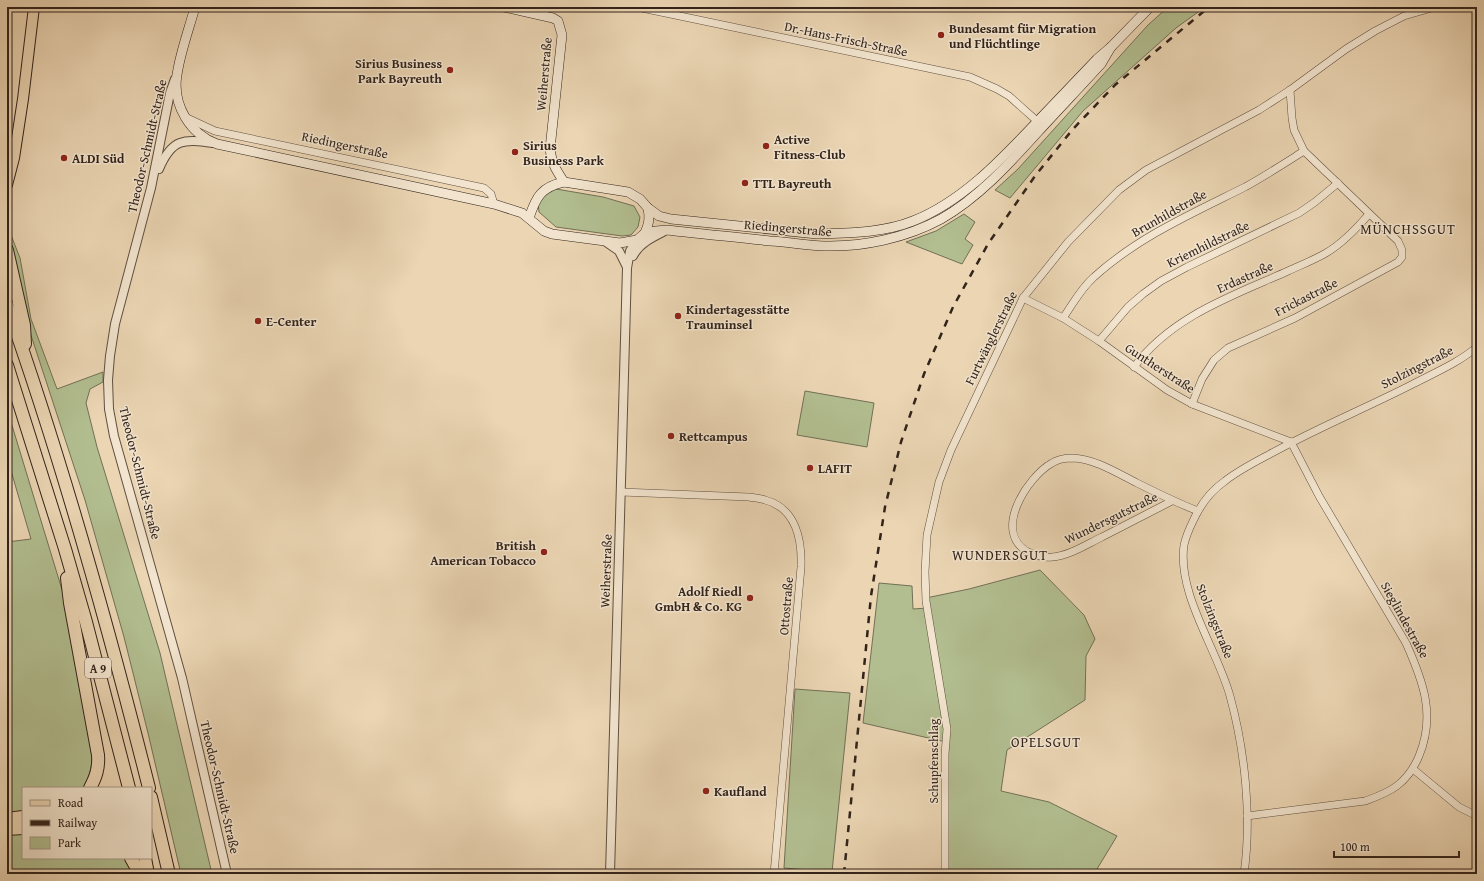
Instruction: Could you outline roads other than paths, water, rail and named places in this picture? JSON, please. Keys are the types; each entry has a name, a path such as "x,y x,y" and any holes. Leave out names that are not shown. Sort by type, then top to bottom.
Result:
{"highway":[{"path":"7,250 24,325 25,355"},
{"name":"A 9","path":"7,305 25,355 96,587 149,787"},
{"name":"A 9","path":"7,365 65,549 86,622 128,787"},
{"path":"65,549 70,603 98,755 99,768 91,787"},
{"path":"152,801 169,874"},
{"path":"7,819 22,817"},
{"path":"7,829 22,828"},
{"path":"132,859 140,874"},
{"path":"145,859 148,874"}],"main road":[{"path":"7,185 18,132 29,58 34,7"},
{"name":"Theodor-Schmidt-Straße","path":"176,76 195,7"},
{"name":"Weiherstraße","path":"504,7 553,18 558,21 562,35 550,149 555,170 564,182"},
{"name":"Riedingerstraße","path":"564,182 628,192 640,199 648,208 659,216 670,219 799,233 839,234 874,230 913,221 936,210 955,198 979,179 1002,158 1096,59 1111,47 1150,7"},
{"name":"Riedingerstraße","path":"645,233 656,230 667,230 823,246 862,244 916,231 961,206 1008,165 1101,64 1111,47"},
{"name":"Riedingerstraße","path":"176,76 177,92 181,111 184,117 196,132 204,138 217,144 494,204 515,210 530,218 544,231 552,234 605,241 624,242 637,240"},
{"path":"530,218 540,193 554,184 564,182"},
{"path":"637,240 645,233 648,226 650,219 648,208"},
{"path":"742,238 765,229"}],"street":[{"name":"Dr.-Hans-Frisch-Straße","path":"637,7 970,77 1009,96 1037,121"},
{"name":"Furtwänglerstraße","path":"926,601 925,572 927,536 939,482 951,450 1023,298 1068,242 1119,190 1146,170 1259,110 1290,90 1346,49 1375,31 1404,16 1435,7"},
{"name":"Theodor-Schmidt-Straße","path":"176,76 170,93 151,188 115,327 109,368 109,409 120,455 182,678 227,874"},
{"path":"1290,90 1294,130 1304,151 1369,214"},
{"name":"Riedingerstraße","path":"184,117 215,131 484,188 490,194 494,204"},
{"path":"151,188 164,158 175,146 182,142 191,140 217,144"},
{"name":"Brunhildstraße","path":"1064,318 1079,294 1093,277 1132,248 1184,217 1246,186 1304,151"},
{"name":"Kriemhildstraße","path":"1099,341 1142,294 1161,281 1299,213 1338,183"},
{"name":"Erdastraße","path":"1134,367 1145,352 1173,327 1190,316 1218,302 1327,252 1357,228 1369,214"},
{"name":"Frickastraße","path":"1192,404 1202,379 1214,360 1228,348 1295,318 1398,262 1402,257 1402,250 1398,241 1369,214"},
{"path":"627,268 635,251 643,243 667,230"},
{"path":"627,268 630,251 637,240"},
{"path":"605,241 619,251 627,268"},
{"name":"Weiherstraße","path":"610,874 627,268"},
{"name":"Guntherstraße","path":"1023,298 1064,318 1099,341 1167,390 1192,404 1291,442"},
{"name":"Stolzingstraße","path":"1244,874 1247,816 1244,775 1230,696 1186,582 1184,546 1188,530 1198,511 1209,495 1222,482 1236,472 1291,442 1430,375 1456,361 1477,347"},
{"name":"Sieglindestraße","path":"1247,816 1364,801 1383,794 1397,786 1413,769 1426,732 1427,717 1425,694 1417,668 1405,641 1319,496 1291,442"},
{"name":"Wundersgutstraße","path":"1172,501 1073,551 1051,558 1038,556 1024,549 1019,544 1012,526 1013,515 1017,504 1030,484 1052,463 1062,459 1073,458 1088,461 1109,469 1172,501 1198,511"},
{"name":"Ottostraße","path":"621,492 749,497 765,500 784,509 793,520 797,529 802,551 801,568 774,874"},
{"name":"Schupfenschlag","path":"926,601 947,729 945,754 945,874"},
{"path":"1413,769 1459,807 1477,816"}],"railway":[{"path":"844,874 871,596 885,507 901,442 924,374 953,307 988,244 1035,176 1073,129 1115,85 1209,7"}],"place":[{"name":"Bundesamt für Migration und Flüchtlinge","path":"941,35"},
{"name":"Sirius Business Park Bayreuth","path":"450,70"},
{"name":"Active Fitness-Club","path":"766,146"},
{"name":"Sirius Business Park","path":"515,152"},
{"name":"ALDI Süd","path":"64,158"},
{"name":"TTL Bayreuth","path":"745,183"},
{"name":"Kindertagesstätte Trauminsel","path":"678,316"},
{"name":"E-Center","path":"258,321"},
{"name":"Rettcampus","path":"671,436"},
{"name":"LAFIT","path":"810,468"},
{"name":"British American Tobacco","path":"544,552"},
{"name":"Adolf Riedl GmbH & Co. KG","path":"750,598"},
{"name":"Kaufland","path":"706,791"}],"district":[{"name":"MÜNCHSSGUT","path":"1408,229"},
{"name":"WUNDERSGUT","path":"1000,555"},
{"name":"OPELSGUT","path":"1046,742"}]}
